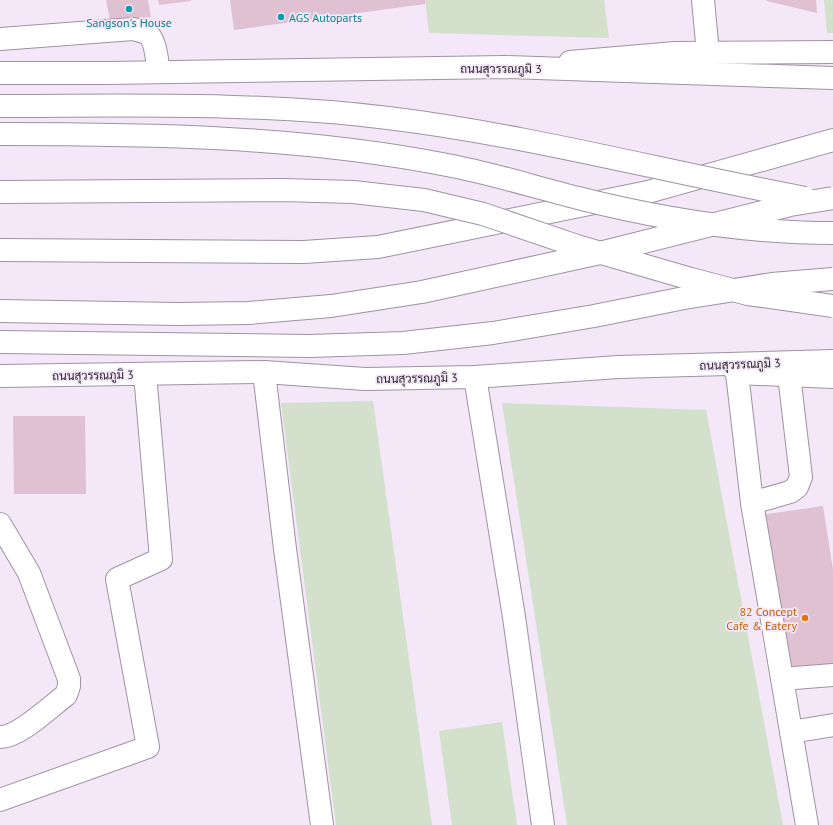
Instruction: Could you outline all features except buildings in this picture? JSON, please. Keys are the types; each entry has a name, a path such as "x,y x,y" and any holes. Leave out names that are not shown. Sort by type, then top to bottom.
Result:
{"main road":[{"path":"703,0 708,53"},
{"path":"0,40 133,29 146,33 150,36 153,42 159,72"},
{"path":"505,66 675,53 833,52"},
{"name":"ถนนสุวรรณภูมิ 3","path":"0,73 159,72 505,66 833,78"},
{"path":"0,106 156,106 243,108 315,111 386,118 457,127 749,188 833,202"},
{"path":"0,134 89,134 191,137 289,143 378,153 448,165 579,198 696,222 759,230 833,233"},
{"path":"0,250 304,252 378,247 648,192 833,140"},
{"path":"0,192 283,190 353,192 424,200 483,214 577,246 748,294 833,306"},
{"path":"0,311 178,314 249,313 331,306 422,292 600,253 790,205 833,198"},
{"path":"0,342 310,346 403,343 493,333 594,316 684,298 772,284 833,279"},
{"name":"ถนนสุวรรณภูมิ 3","path":"0,376 264,372 365,379 475,377 618,367 833,361"},
{"path":"618,367 833,377"},
{"path":"264,372 285,549 322,825"},
{"path":"737,372 752,503 807,825"},
{"path":"0,800 148,747 117,579 161,559 145,374"},
{"path":"752,503 790,492 797,487 801,477 789,375"},
{"path":"475,377 514,617 544,825"},
{"path":"0,524 29,573 69,679 69,686 66,695 18,732 5,737 0,737"},
{"path":"782,679 833,675"},
{"path":"791,732 833,724"}],"green space":[{"path":"425,0 604,0 609,38 429,33"},
{"path":"824,0 833,0 833,33 827,33"},
{"path":"373,401 432,825 336,825 281,403"},
{"path":"502,403 706,410 783,825 567,825"},
{"path":"502,722 517,825 452,825 439,731"}],"place":[{"name":"Sangson's House","path":"129,9"},
{"name":"AGS Autoparts","path":"281,17"},
{"name":"82 Concept Cafe & Eatery","path":"805,618"}]}
